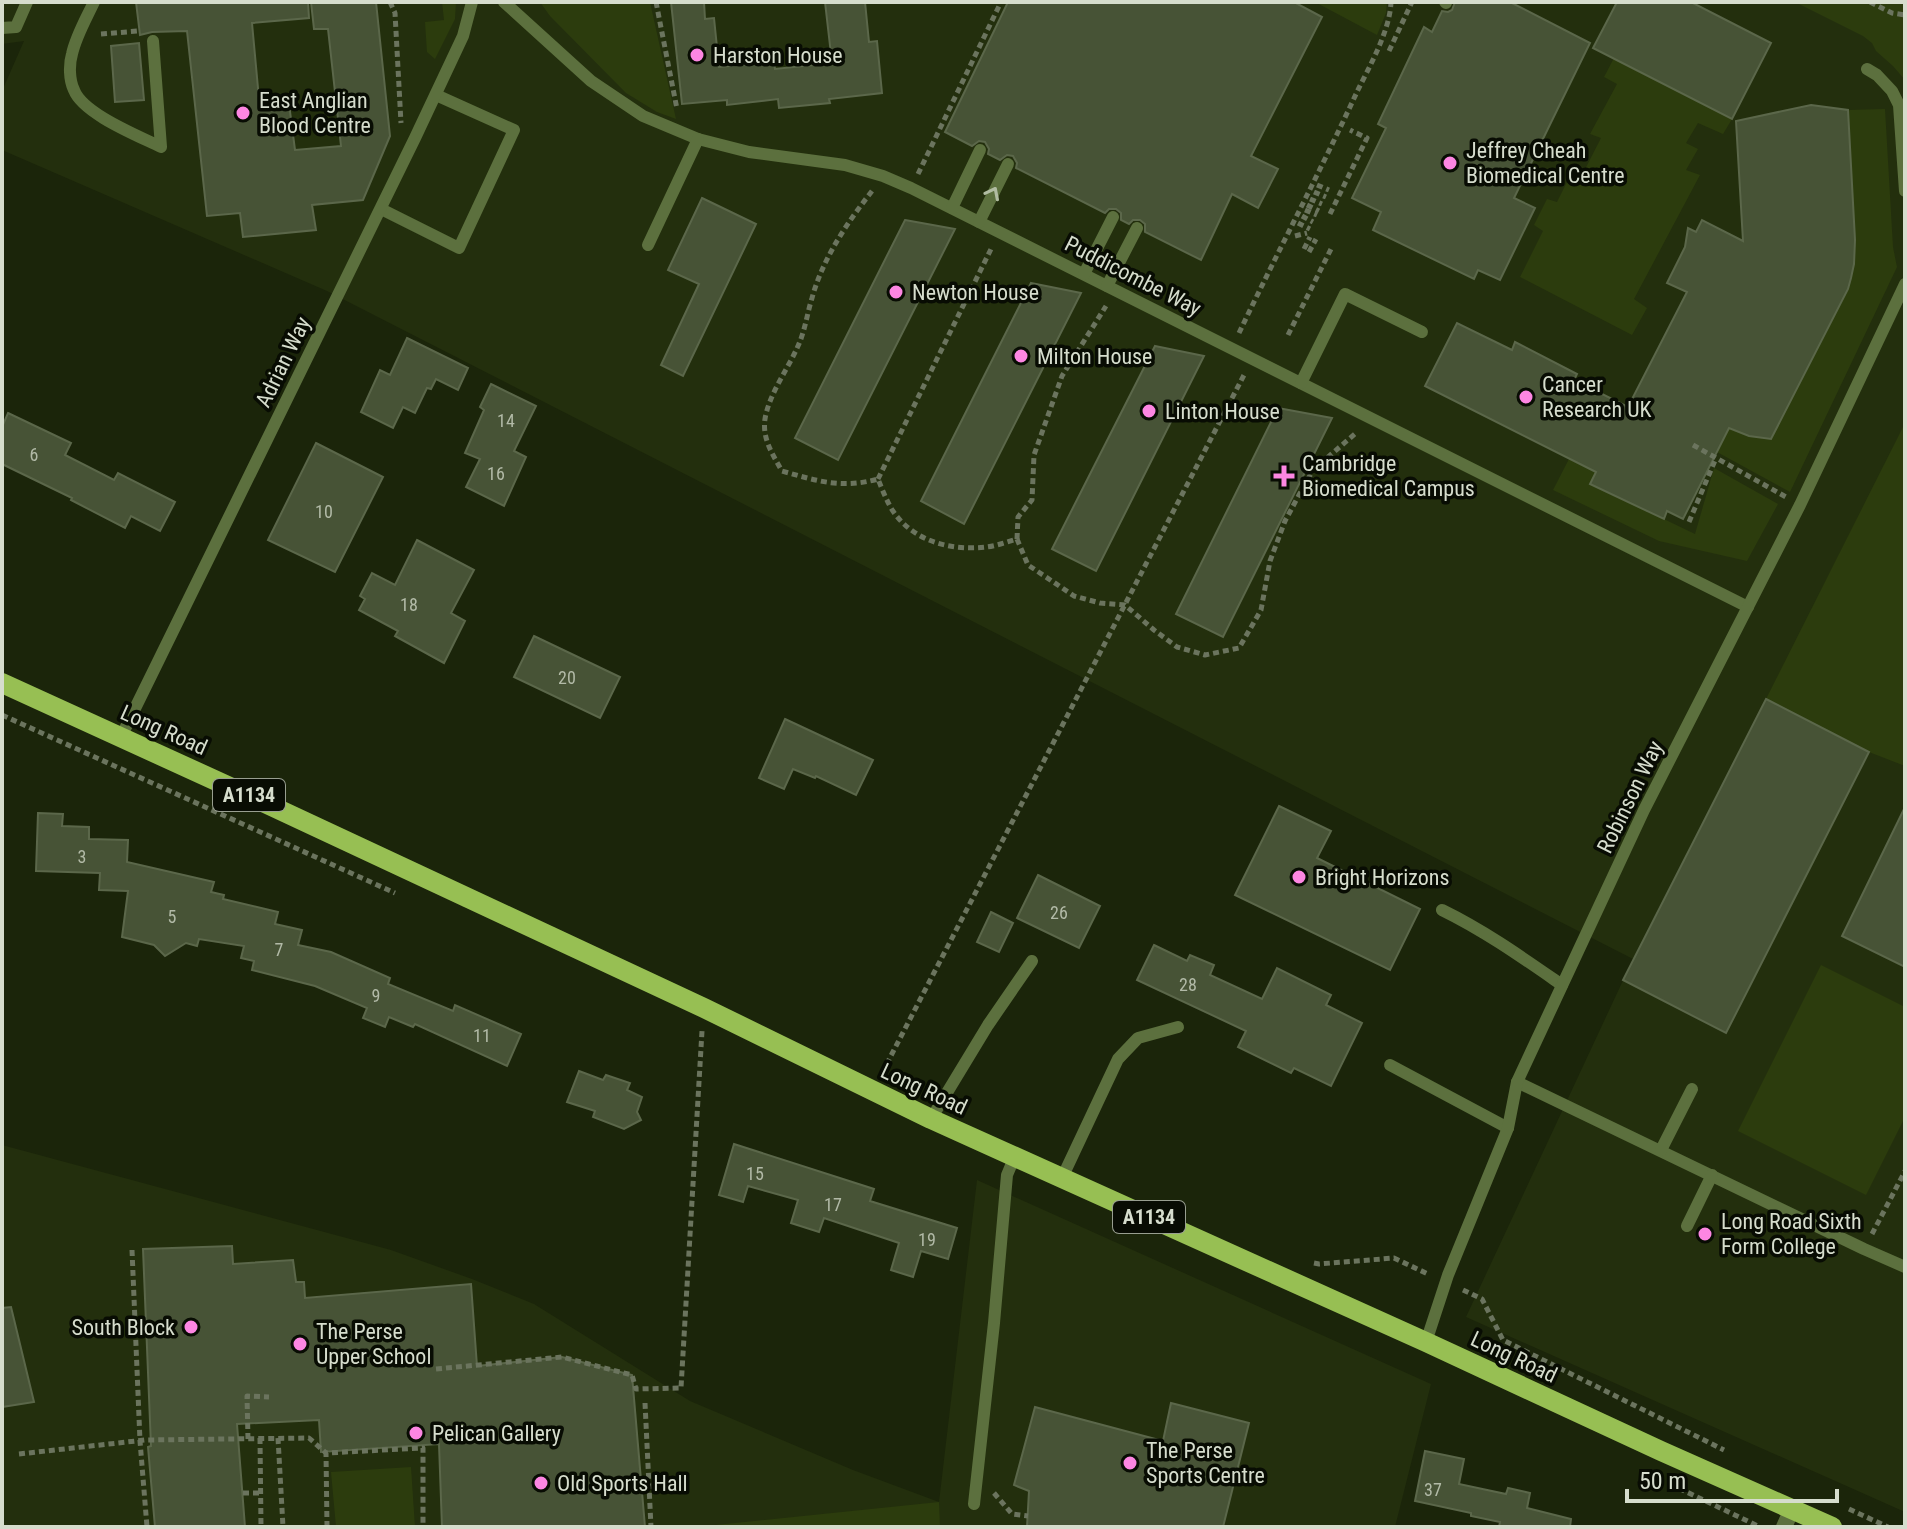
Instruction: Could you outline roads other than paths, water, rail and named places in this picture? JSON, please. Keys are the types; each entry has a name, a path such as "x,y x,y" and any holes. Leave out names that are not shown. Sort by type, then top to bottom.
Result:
{"main road":[{"name":"Long Road","path":"2,683 704,1008 931,1119 1661,1451 1788,1518 1832,1527"}],"lane":[{"path":"2,28 16,27 27,2"},
{"path":"94,2 71,55 74,92 103,118 161,147 153,41"},
{"name":"Adrian Way","path":"121,737 436,95 463,36 472,2"},
{"name":"Puddicombe Way","path":"504,2 591,81 643,116 698,139 749,152 845,165 911,188 1748,607"},
{"path":"1867,69 1892,91 1899,105 1905,191"},
{"path":"381,209 459,248 514,130 436,95"},
{"path":"648,245 698,139"},
{"path":"952,208 980,150"},
{"path":"979,222 1008,164"},
{"path":"1084,274 1113,217"},
{"path":"1112,288 1137,228"},
{"name":"Robinson Way","path":"1426,1342 1448,1275 1508,1128 1517,1082 1644,810 1800,505 1905,284"},
{"path":"1301,383 1345,294 1422,332"},
{"path":"1442,910 1514,951 1562,985"},
{"path":"931,1119 988,1025 1032,961"},
{"path":"1062,1178 1118,1059 1138,1038 1178,1027"},
{"path":"1390,1065 1508,1128"},
{"path":"1517,1082 1905,1267"},
{"path":"1661,1150 1692,1089"},
{"path":"974,1504 1007,1175 1015,1156"},
{"path":"1687,1226 1712,1175"}],"place":[{"name":"Harston House","path":"697,55"},
{"name":"East Anglian Blood Centre","path":"243,113"},
{"name":"Jeffrey Cheah Biomedical Centre","path":"1450,163"},
{"name":"Newton House","path":"896,292"},
{"name":"Milton House","path":"1021,356"},
{"name":"Cancer Research UK","path":"1526,397"},
{"name":"Linton House","path":"1149,411"},
{"name":"Cambridge Biomedical Campus","path":"1284,476"},
{"name":"Bright Horizons","path":"1299,877"},
{"name":"Long Road Sixth Form College","path":"1705,1234"},
{"name":"South Block","path":"191,1327"},
{"name":"The Perse Upper School","path":"300,1344"},
{"name":"Pelican Gallery","path":"416,1433"},
{"name":"The Perse Sports Centre","path":"1130,1463"},
{"name":"Old Sports Hall","path":"541,1483"}]}
